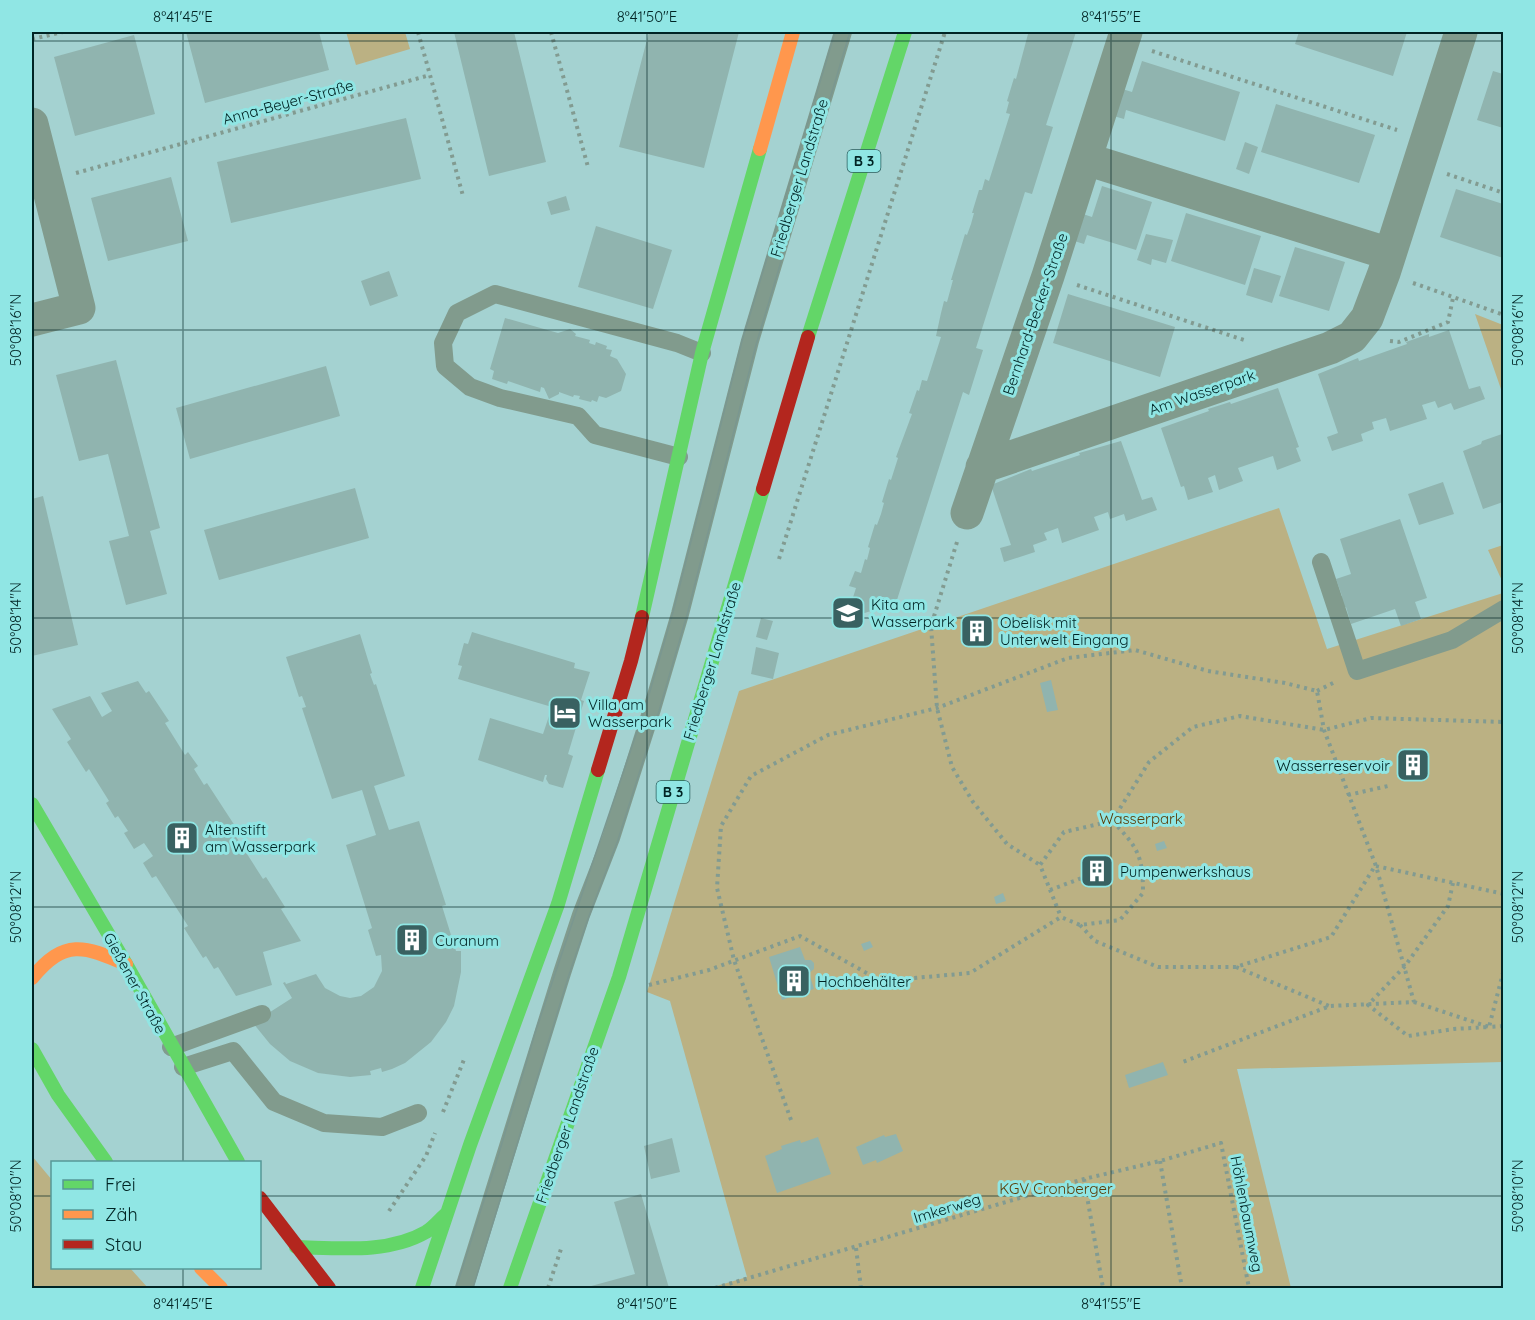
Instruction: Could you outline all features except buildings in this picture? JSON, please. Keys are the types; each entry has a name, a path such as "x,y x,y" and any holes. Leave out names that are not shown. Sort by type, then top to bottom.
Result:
{"main road":[{"path":"422,1288 561,893 631,662 702,353 793,32"},
{"name":"Friedberger Landstraße","path":"510,1288 619,977 822,290 905,32"},
{"name":"Gießener Straße","path":"32,804 237,1161"},
{"path":"32,978 41,965 65,951 87,948 126,964"},
{"path":"32,1049 58,1095 105,1161"},
{"path":"261,1199 329,1288"},
{"path":"296,1247 383,1246 427,1231 447,1213"},
{"path":"202,1269 221,1288"}],"street":[{"name":"Am Wasserpark","path":"982,467 1330,348 1352,337 1368,318 1461,32"},
{"name":"Bernhard-Becker-Straße","path":"967,513 1048,276 1125,37"},
{"path":"32,124 79,308 32,320"},
{"path":"1086,159 1387,263"}],"lane":[{"name":"Friedberger Landstraße","path":"464,1288 562,973 581,915 611,838 652,709 680,614 750,341 843,32"},
{"path":"679,457 595,435 578,416 500,398 470,387 445,366 443,343 457,313 495,294 677,344 702,353"},
{"path":"1321,562 1358,671 1452,640 1503,609"},
{"path":"171,1047 262,1014"},
{"path":"183,1067 233,1051 274,1102 324,1124 382,1126 418,1113"}],"path":[{"path":"32,39 63,32"},
{"path":"418,32 463,196"},
{"path":"552,32 588,167"},
{"path":"1125,37 1423,152 1503,193"},
{"name":"Anna-Beyer-Straße","path":"46,181 430,75"},
{"path":"1387,263 1453,298 1503,315"},
{"path":"1048,276 1301,358"},
{"path":"1352,337 1399,342 1448,322 1453,298"},
{"path":"967,513 931,626 937,708 952,767 973,802 1007,844 1040,865 1061,917 1080,926 1095,941 1158,966 1236,966 1331,937 1376,866"},
{"path":"791,1120 734,960 717,888 721,826 751,776 828,735 937,708 1068,658 1135,650 1208,671 1285,683 1317,691 1324,730 1376,866 1414,1002"},
{"path":"1040,865 1064,832 1112,821 1149,762 1193,728 1240,716 1324,730 1371,718 1503,722"},
{"path":"1348,795 1388,786"},
{"path":"1080,926 1120,920 1143,893 1143,866 1140,858 1132,842 1112,821"},
{"path":"1376,866 1503,894"},
{"path":"1050,890 1082,878"},
{"path":"1368,1005 1405,966 1448,906 1453,883"},
{"path":"619,977 650,986 709,970 800,936 881,981 970,973 1061,917"},
{"path":"1236,966 1330,1006"},
{"path":"1489,1027 1503,969"},
{"path":"1180,1063 1330,1006 1414,1002 1489,1027"},
{"path":"1368,1005 1408,1036 1454,1029 1503,1026"},
{"path":"384,1220 426,1156 465,1056"},
{"name":"Imkerweg","path":"715,1288 1084,1179 1160,1161 1221,1143"},
{"name":"Höhlenbaumweg","path":"1221,1143 1249,1288"},
{"path":"1160,1161 1182,1288"},
{"path":"1084,1179 1103,1288"},
{"path":"856,1248 861,1288"}],"green space":[{"path":"346,32 405,32 410,49 356,65"},
{"path":"1475,314 1503,325 1503,395"},
{"name":"Wasserpark","path":"1279,508 1327,649 1503,593 1503,1062 1237,1069 1291,1288 710,1288 747,1277 670,1001 647,992 739,691"},
{"path":"1504,545 1503,583 1488,550"},
{"path":"32,1156 51,1179 51,1269 131,1269 148,1288 32,1288"}],"tram line":[{"path":"456,1288 536,1030 645,708 673,612 742,341 835,32"},
{"path":"473,1288 569,975 618,840 659,711 687,615 756,345 850,32"}],"traffic: fast":[{"path":"808,337 905,32"},
{"path":"642,617 702,353 760,149"},
{"path":"510,1288 619,977 763,489"},
{"path":"422,1288 470,1145 558,904 598,770"},
{"path":"32,804 237,1161"},
{"path":"32,1049 58,1095 105,1161"},
{"path":"296,1247 362,1248 396,1244 426,1232 447,1213"}],"traffic: slow":[{"path":"760,149 793,32"},
{"path":"32,978 55,956 76,949 98,953 126,964"},
{"path":"202,1269 221,1288"}],"traffic: jam":[{"path":"763,489 808,337"},
{"path":"598,770 642,617"},
{"path":"261,1199 329,1288"}],"place":[{"name":"Kita am Wasserpark","path":"848,613"},
{"name":"Obelisk mit Unterwelt Eingang","path":"977,631"},
{"name":"Villa am Wasserpark","path":"565,713"},
{"name":"Wasserreservoir","path":"1413,765"},
{"name":"Altenstift am Wasserpark","path":"182,838"},
{"name":"Pumpenwerkshaus","path":"1097,871"},
{"name":"Curanum","path":"412,940"},
{"name":"Hochbehälter","path":"794,981"}],"park label":[{"name":"KGV Cronberger","path":"1056,1188"}]}
